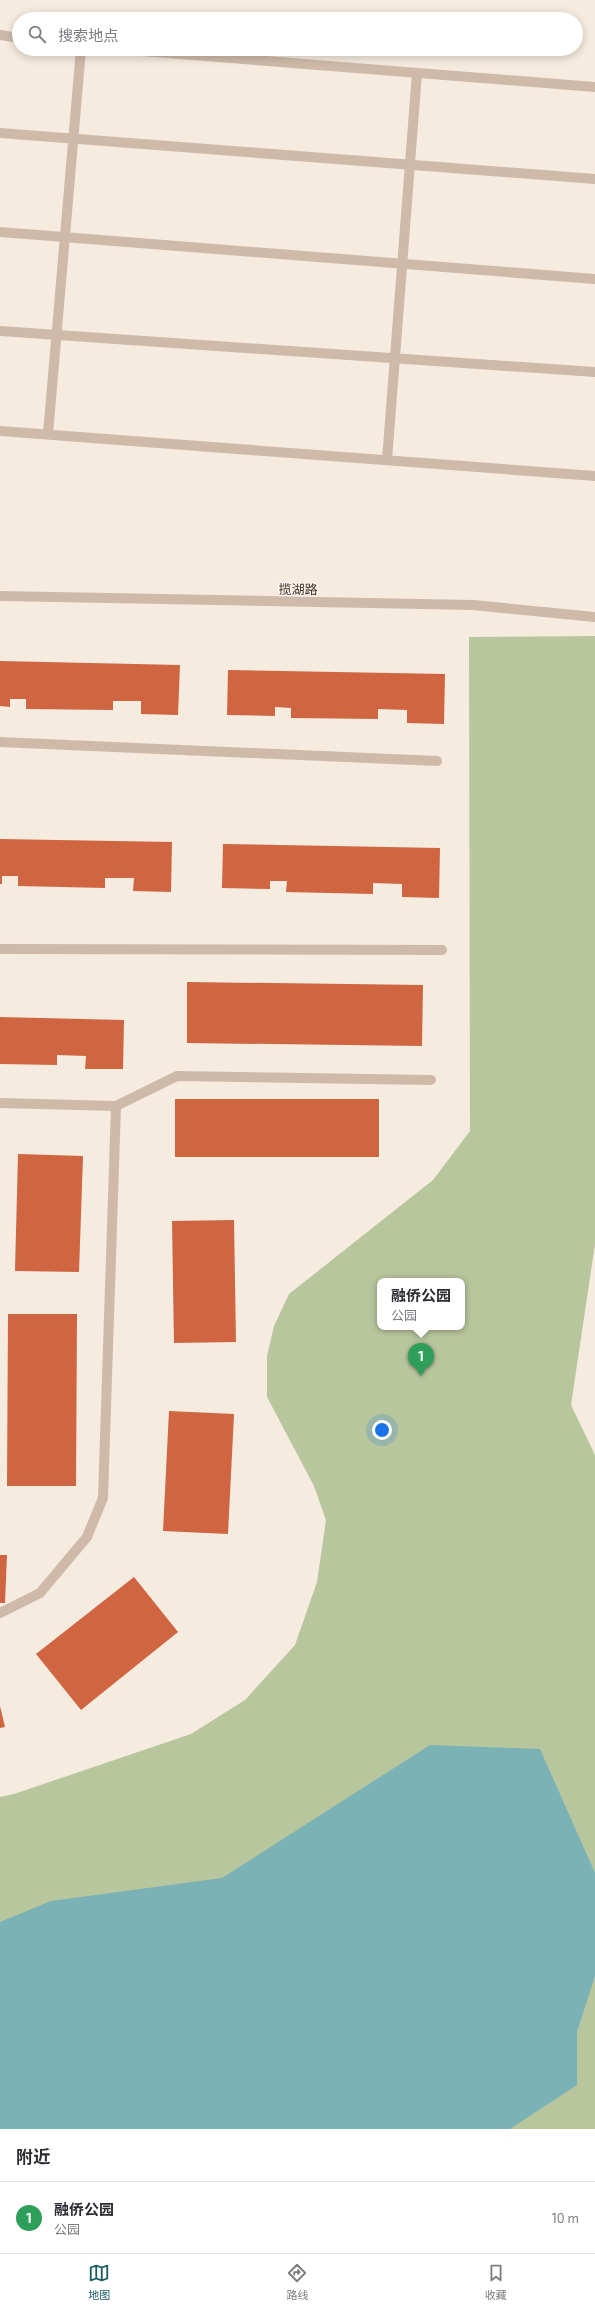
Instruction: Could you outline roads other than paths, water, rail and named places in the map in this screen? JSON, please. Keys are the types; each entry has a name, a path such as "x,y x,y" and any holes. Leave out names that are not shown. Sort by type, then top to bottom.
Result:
{"street":[{"path":"0,35 12,37"},
{"path":"48,434 80,56"},
{"path":"204,56 595,87"},
{"path":"387,460 417,73"},
{"path":"0,133 595,179"},
{"path":"0,232 595,279"},
{"path":"0,331 595,372"},
{"path":"0,431 595,476"},
{"name":"揽湖路","path":"0,596 472,605 595,617"},
{"path":"0,742 437,761"},
{"path":"0,949 442,950"},
{"path":"0,1103 116,1106 177,1076 430,1080"},
{"path":"0,1613 40,1592 87,1537 103,1498 116,1106"}],"water":[{"path":"430,1745 540,1749 595,1873 595,1976 577,2032 577,2085 510,2129 0,2129 0,1922 51,1901 222,1878"}],"place":[{"name":"融侨公园","path":"421,1376"}]}
